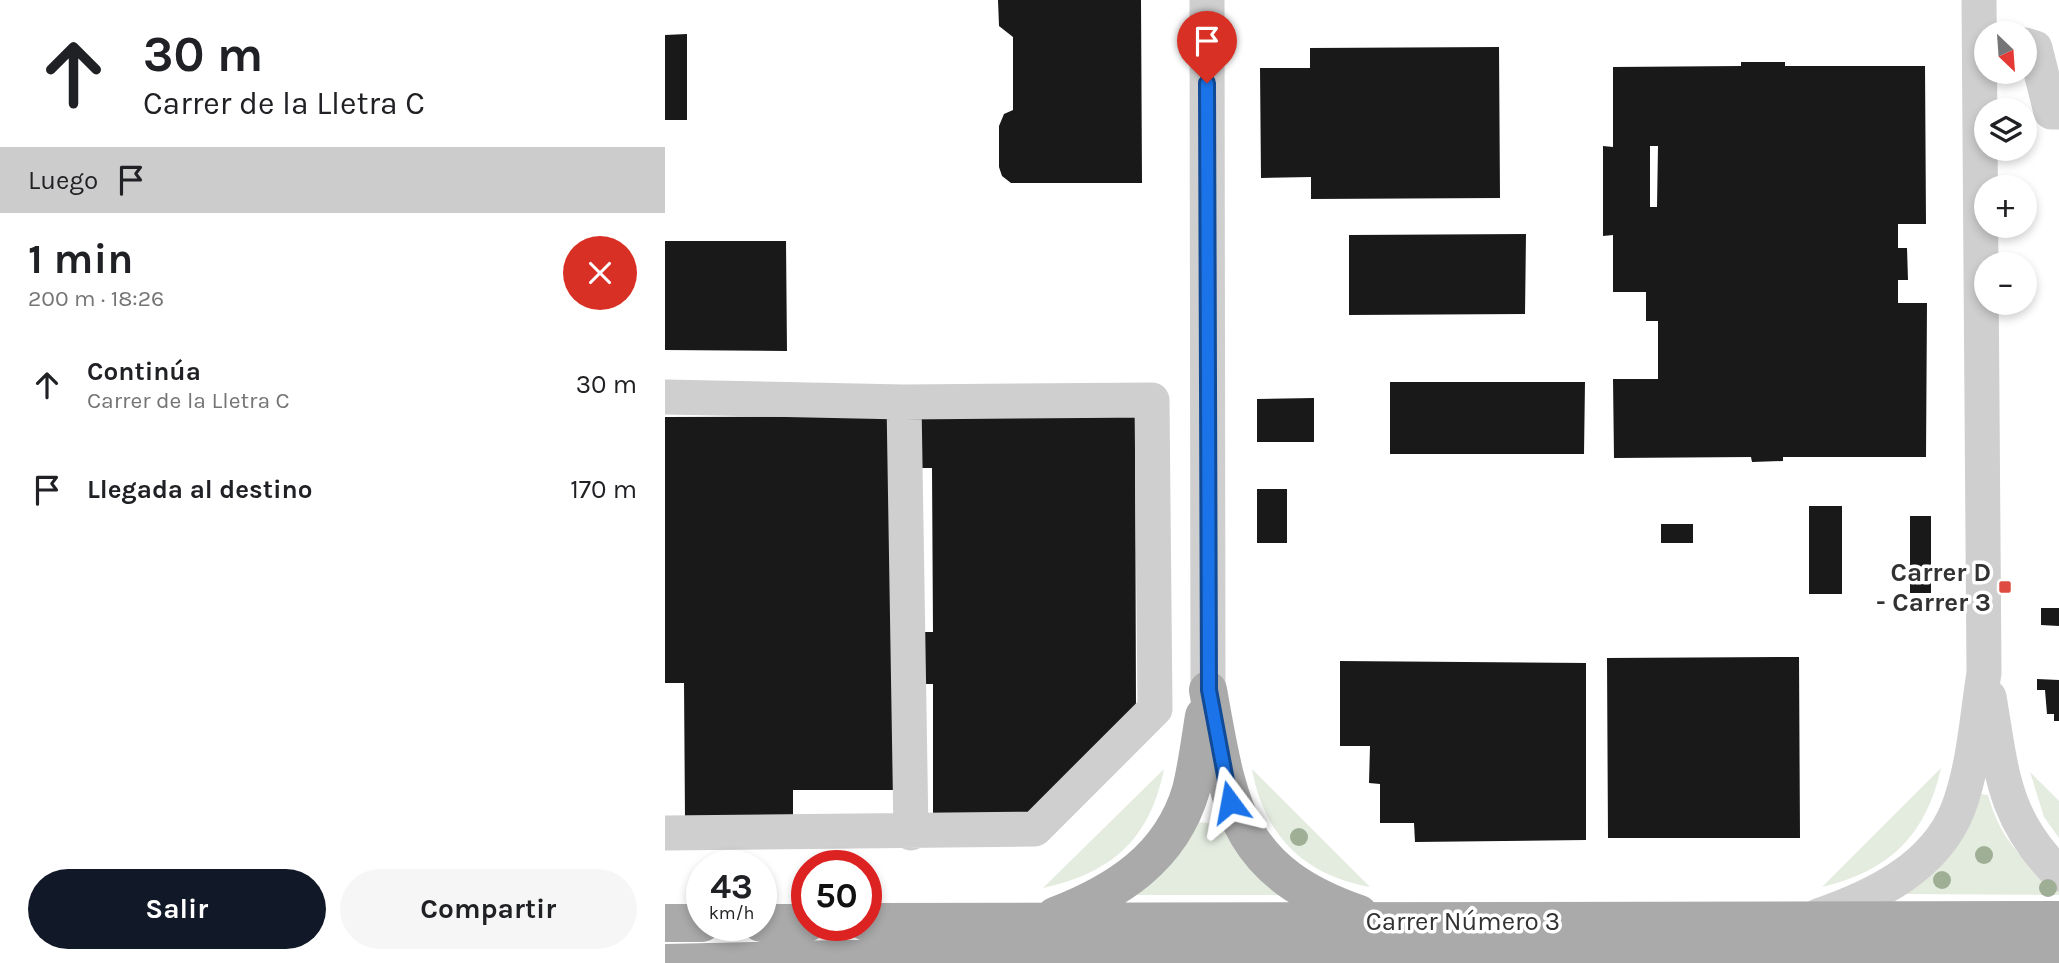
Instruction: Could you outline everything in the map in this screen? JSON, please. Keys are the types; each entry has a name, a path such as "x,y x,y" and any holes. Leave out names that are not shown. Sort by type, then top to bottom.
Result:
{"main road":[{"path":"1209,690 1230,802 1239,824 1255,848 1276,870 1325,902 1380,921"},
{"path":"1039,922 1110,891 1155,857 1169,839 1191,790 1209,690"},
{"name":"Carrer Número 3","path":"882,922 2059,920"},
{"path":"665,923 686,923"},
{"name":"Carrer Número 3","path":"665,963 840,959 1695,961 2059,957"}],"street":[{"path":"1207,0 1209,690"},
{"path":"2037,56 2051,112 2059,112"},
{"path":"1804,921 1863,901 1895,882 1942,838 1957,811 1966,782 1984,673 1982,84"},
{"path":"665,397 904,402 1152,400 1155,709 1035,829 911,833 665,833"},
{"path":"904,402 911,833"},
{"path":"1984,673 2006,793 2014,815 2024,834 2059,874"}],"shaded area":[{"path":"1941,768 1926,813 1901,847 1867,871 1822,887"},
{"path":"1164,769 1149,815 1124,849 1089,873 1043,888"},
{"path":"1252,769 1370,887 1325,873 1290,848 1266,814"},
{"path":"2030,772 2059,801 2059,838 2044,817"},
{"path":"1981,794 1988,795 2006,837 2034,869 2059,888 2059,895 1901,894 1969,826"},
{"path":"1195,822 1221,824 1241,857 1283,895 1126,895"}],"building":[{"path":"998,0 1141,0 1142,183 1011,183 1002,176 999,167 999,126 1004,114 1013,110 1013,37 999,26"},
{"path":"687,34 687,120 665,120 665,35"},
{"path":"1499,47 1500,198 1311,199 1311,177 1261,178 1260,68 1310,68 1310,48"},
{"path":"1741,62 1785,62 1785,66 1925,66 1926,224 1898,224 1898,248 1907,248 1908,280 1898,280 1898,303 1927,303 1926,457 1783,457 1783,461 1752,462 1751,457 1614,458 1613,379 1658,379 1658,321 1646,321 1646,292 1613,292 1613,235 1603,236 1603,146 1613,147 1613,67 1741,66","holes":["1650,146 1658,146 1657,207 1650,207"]},
{"path":"1526,234 1525,314 1349,315 1349,235"},
{"path":"665,241 786,241 787,351 665,350"},
{"path":"1390,382 1585,382 1584,454 1390,454"},
{"path":"1314,398 1314,442 1257,442 1257,399"},
{"path":"1135,416 1136,711 1030,818 933,817 933,684 905,684 895,790 793,790 793,818 685,818 684,683 665,683 665,417","holes":["903,468 932,468 933,632 894,632"]},
{"path":"1257,489 1287,489 1287,543 1257,543"},
{"path":"1809,506 1842,506 1842,594 1809,594"},
{"path":"1910,516 1931,516 1931,593 1910,593"},
{"path":"1661,524 1693,524 1693,543 1661,543"},
{"path":"2041,608 2059,608 2059,626 2041,625"},
{"path":"1799,657 1800,838 1608,838 1607,658"},
{"path":"1340,661 1586,663 1586,840 1415,842 1414,823 1380,823 1380,784 1369,783 1370,746 1340,746"},
{"path":"2037,679 2059,680 2059,721 2054,721 2054,714 2047,714 2045,690 2037,690"}],"place":[{"name":"Carrer D - Carrer 3","path":"2005,587"}],"route":[{"path":"1207,83 1209,690 1230,802"}]}
